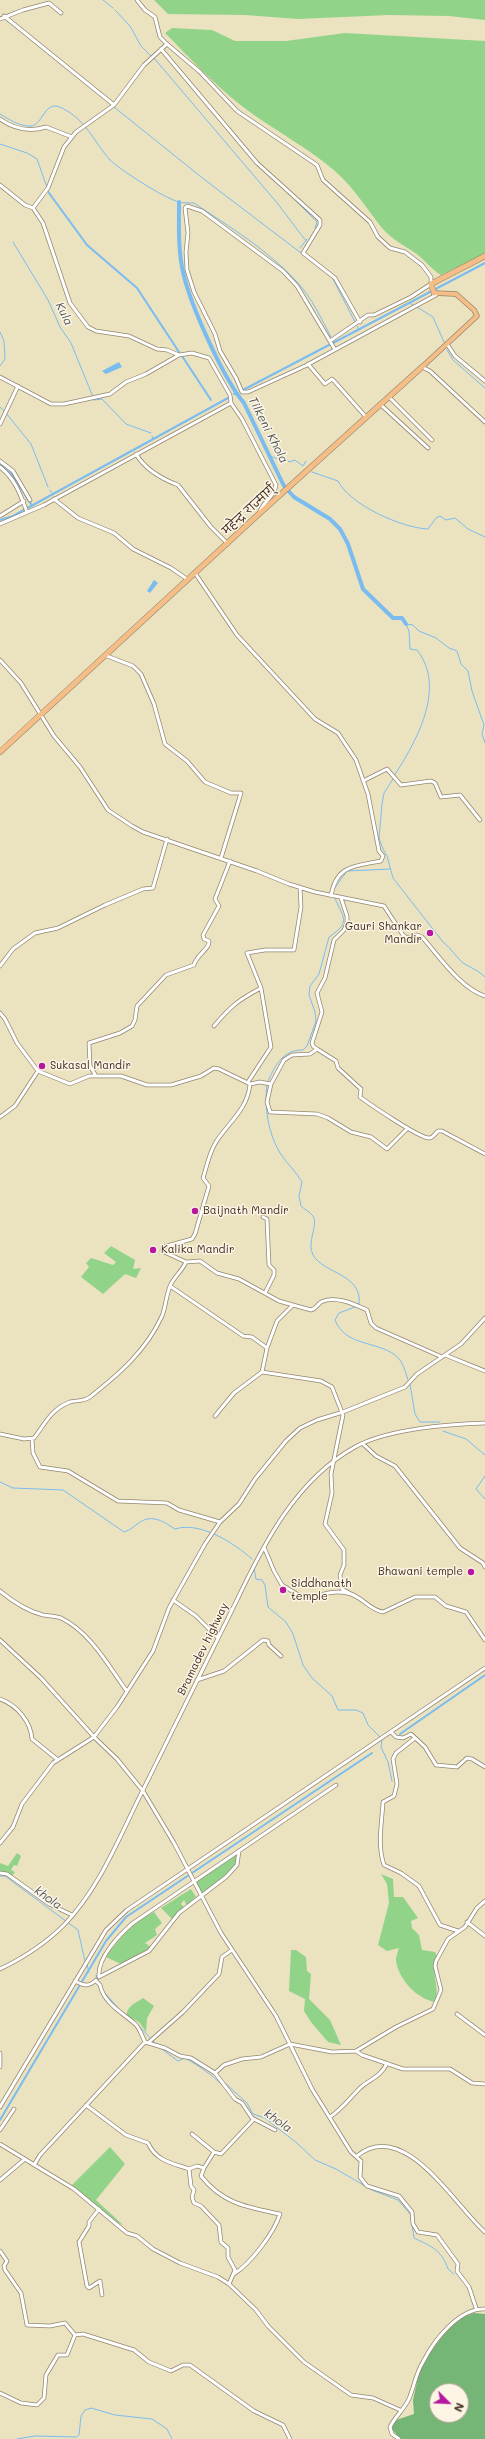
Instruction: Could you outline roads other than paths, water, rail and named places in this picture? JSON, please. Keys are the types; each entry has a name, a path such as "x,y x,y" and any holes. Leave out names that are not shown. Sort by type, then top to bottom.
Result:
{"highway":[{"path":"433,290 438,280 485,256"},
{"name":"महेन्द्र राज्मार्ग्","path":"0,752 107,656 187,579 228,544 260,512 422,367"}],"main road":[{"name":"महेन्द्र राज्मार्ग्","path":"422,367 477,316 474,310 453,292 433,290"}],"street":[{"path":"137,0 145,10 155,17 160,38 200,72 237,111 317,165 323,180 370,222 378,237 390,248 405,252 422,265 431,277 433,290"},
{"path":"2,17 49,4 62,13"},
{"path":"2,17 114,105"},
{"path":"33,208 47,189 64,147 79,128 114,105 144,65 167,44"},
{"path":"161,50 257,163 320,220 320,225 303,250 303,253 335,278 360,322"},
{"path":"0,119 12,128 36,131 46,127 72,137"},
{"path":"0,185 25,205 33,208 43,223 70,303 88,328 96,331 129,336 157,349 174,352 179,355"},
{"path":"334,348 297,286 283,271 202,211 195,207 187,206 185,208 188,233 186,252 187,270 194,292 215,334 220,351 236,378 241,391 248,392 308,364 366,331 372,331 433,290"},
{"path":"330,340 360,322 368,315 374,315 411,297 433,290"},
{"path":"447,344 455,356 485,381"},
{"path":"0,377 54,405 103,397 134,377 146,374 179,355 192,353 209,358 230,395 231,403 242,419 276,485 276,491 263,504 260,512"},
{"path":"308,364 325,384 332,379 366,417"},
{"path":"422,367 430,371 485,422"},
{"path":"0,424 18,386"},
{"path":"389,397 432,440"},
{"path":"0,524 54,499 231,403"},
{"path":"381,405 428,448"},
{"path":"136,454 144,466 178,486 211,527 228,544"},
{"path":"0,461 13,471 30,500"},
{"path":"0,467 12,477 24,501 24,506 27,511"},
{"path":"54,499 78,518 114,533 133,549 164,564 187,579"},
{"path":"0,516 24,501"},
{"path":"195,573 237,635 315,719 338,733 356,760 371,804 379,851 383,856 381,861 347,868 333,883 330,896"},
{"path":"107,656 133,666 141,674 154,704 166,744 187,761 205,782 231,793 241,793 221,858"},
{"path":"0,660 21,683 54,736 80,767 108,810 143,832 230,861 300,887 330,896 384,906 403,935 408,938 417,935 422,937 457,978 476,993 485,996"},
{"path":"363,781 387,770 399,784 404,786 431,780 435,783 441,797 460,795 480,820"},
{"path":"0,966 13,948 35,934 58,928 105,905 143,889 153,888 167,839"},
{"path":"96,1076 90,1066 89,1043 120,1033 132,1026 139,1003 166,975 194,965 196,958 207,947 210,941 204,939 203,935 219,906 215,899 230,861"},
{"path":"300,887 301,907 294,950 264,950 246,954 260,988 271,1047 249,1083 248,1096 238,1115 211,1150 203,1178 208,1184 208,1189 195,1234 192,1239 166,1245 162,1249 164,1254 186,1262 200,1261 217,1273 239,1279 279,1301 311,1310 322,1302 341,1300 353,1303 367,1310 371,1323 380,1330 443,1356 485,1371"},
{"path":"341,898 347,916 347,923 344,930 334,940 325,978 317,993 322,1012 312,1046 336,1061 338,1068 361,1089 360,1098 407,1129 429,1139 438,1131 442,1131 485,1154"},
{"path":"214,1026 224,1013 246,996 260,988"},
{"path":"0,1013 5,1018 17,1043 38,1071 70,1084 89,1076 96,1076 125,1077 147,1085 162,1086 201,1076 214,1068 249,1083 269,1083"},
{"path":"317,1049 310,1054 292,1055 284,1060 269,1083 267,1102 270,1112 317,1114 328,1118 350,1132 371,1136 387,1149 407,1129"},
{"path":"0,1117 15,1106 38,1071"},
{"path":"263,1217 267,1219 269,1236 269,1265 274,1270 274,1276 265,1293"},
{"path":"186,1262 170,1286 162,1315 140,1353 88,1399 69,1402 53,1413 32,1439 33,1453 40,1467 68,1471 118,1501 167,1503 179,1510 220,1522"},
{"path":"170,1286 233,1330 243,1336 252,1337 267,1348"},
{"path":"215,1416 234,1393 262,1372 267,1348 278,1321 293,1304"},
{"path":"0,1843 13,1827 22,1804 58,1760 94,1737 117,1707 126,1690 153,1651 173,1600 205,1544 220,1522 239,1504 256,1479 300,1428 317,1420 343,1412 405,1387 417,1374 461,1344 485,1318"},
{"path":"262,1372 328,1383 335,1392 343,1412 335,1460 331,1474 332,1493 325,1524 344,1550 339,1582 342,1589 372,1609 384,1612 415,1597 435,1597 446,1606 466,1612 485,1640"},
{"name":"Bramadev highway","path":"0,1969 33,1950 65,1924 111,1856 251,1568 301,1492 335,1460 363,1444 428,1426 485,1423"},
{"path":"0,1434 32,1439"},
{"path":"363,1444 376,1456 395,1466 460,1548 483,1563 485,1567"},
{"path":"264,1547 274,1571 282,1585 305,1599 324,1592 351,1594"},
{"path":"0,1591 22,1606 42,1615 59,1617 74,1626 101,1655 126,1690"},
{"path":"173,1600 196,1616 218,1638"},
{"path":"0,1640 42,1678 94,1737 117,1759 143,1791 189,1870 201,1896 232,1950 276,2016 312,2089 351,2152 361,2161 360,2177 368,2186 399,2196 412,2212 413,2224 418,2232 437,2235 458,2264 457,2271 468,2287 476,2308"},
{"path":"197,1680 224,1671 263,1640 268,1641 269,1645 281,1656"},
{"path":"0,2107 77,1982 106,1930 127,1910 189,1870 485,1668"},
{"path":"0,1699 14,1706 31,1727 32,1739 58,1760"},
{"path":"391,1732 396,1737 403,1738 411,1734 425,1747 436,1765 457,1768 467,1758 472,1759 485,1767"},
{"path":"415,1738 396,1753 393,1759 397,1784 394,1796 383,1802 380,1833 382,1858 384,1865 401,1873 419,1886 440,1925 458,1932"},
{"path":"239,1851 237,1865 221,1882 201,1896 170,1923 149,1951 99,1978 98,1970 123,1932 146,1913 336,1785"},
{"path":"0,1873 7,1874 49,1904 71,1916"},
{"path":"215,2073 224,2065 242,2059 261,2057 290,2044 332,2052 356,2051 396,2027 433,2009 441,1990 435,1966 436,1961 448,1938 458,1932 477,1908 485,1901"},
{"path":"467,1922 485,1936"},
{"path":"34,2165 40,2155 147,2042 183,2012 220,1974 222,1957 232,1950"},
{"path":"77,1982 84,1986 97,1980 100,1985 102,1996 124,2017 135,2023 147,2042 165,2048 180,2056 191,2058 215,2073 235,2099 242,2103 254,2119 275,2130"},
{"path":"457,2014 485,2035"},
{"path":"356,2051 362,2055 403,2069 450,2069 472,2083 485,2084"},
{"path":"0,2053 0,2067"},
{"path":"330,2117 340,2111 361,2087 383,2072 387,2063"},
{"path":"86,2105 126,2135 148,2143 152,2152 162,2160 189,2169 197,2166 204,2168"},
{"path":"0,2130 14,2109"},
{"path":"192,2134 214,2152 221,2154 254,2119"},
{"path":"0,2144 74,2189 127,2234 137,2236 153,2249 200,2272 218,2277 229,2284 256,2310 279,2338 313,2369 351,2395 373,2398 400,2410"},
{"path":"357,2156 366,2149 379,2145 393,2147 408,2154 436,2179 485,2232"},
{"path":"214,2152 201,2176 211,2189 223,2198 280,2214 278,2222 255,2254 242,2269 234,2274 229,2284"},
{"path":"0,2180 25,2159"},
{"path":"189,2169 191,2186 194,2190 192,2197 194,2202 201,2206 219,2225 221,2242 228,2248 228,2256 234,2274"},
{"path":"98,2209 89,2222 89,2226 79,2242 87,2286 89,2288 100,2281 102,2295"},
{"path":"0,2251 7,2261 5,2270 21,2293 27,2325 50,2326 65,2323 75,2335"},
{"path":"399,2439 392,2434 390,2427 408,2400 423,2361 436,2343 462,2315 476,2308 485,2309"},
{"path":"75,2335 84,2334 134,2350 149,2362 171,2372 183,2365 190,2365 254,2411 283,2425 290,2439"},
{"path":"0,2393 21,2403 37,2405 44,2398 46,2375 58,2355 67,2355 75,2335"}],"water":[{"path":"119,362 122,367 106,374 102,371"},
{"path":"154,580 158,583 150,593 147,591"}],"waterway":[{"path":"103,0 113,8"},
{"path":"115,10 130,26 141,46 151,56"},
{"path":"5,19 60,63"},
{"path":"154,58 278,204 306,241"},
{"name":"Tilkeni Khola","path":"0,114 19,124 31,126 39,121 51,107 56,106 70,113 83,124 109,159 122,170 153,190 172,199 181,202 194,203 235,230 286,270 316,308 331,337"},
{"path":"114,107 205,180 301,253"},
{"path":"229,127 261,165"},
{"path":"0,144 27,153 37,159 49,193"},
{"path":"282,187 317,222 315,228"},
{"path":"49,193 87,245 137,288 179,352"},
{"name":"Tilkeni Khola","path":"179,202 180,255 187,286 200,321 217,359 244,403 284,486 294,497 330,519 340,529 348,544 363,589 393,618 402,618 406,624"},
{"path":"300,248 307,239"},
{"name":"Kula","path":"13,242 48,300 60,327 71,343 93,397"},
{"path":"333,343 485,263"},
{"path":"332,277 355,322"},
{"path":"409,303 413,305"},
{"path":"417,307 433,317 444,342"},
{"path":"357,326 359,330"},
{"path":"0,332 4,341 5,359 0,366"},
{"path":"243,390 329,345"},
{"path":"447,350 453,360 485,388"},
{"path":"182,356 211,400"},
{"name":"Tilkeni Khola","path":"234,394 238,393"},
{"path":"0,520 13,516 228,398"},
{"name":"Kula","path":"94,400 102,399 126,424 151,433"},
{"path":"0,407 4,411"},
{"path":"6,413 31,444 48,487"},
{"path":"270,456 281,460 286,458 289,462 295,460 303,466 306,461"},
{"path":"0,464 13,476 31,504"},
{"path":"312,472 338,481 344,490 353,498 378,514 391,520 417,528 428,529 436,518 440,516 446,520 455,518 468,529 485,537"},
{"path":"406,624 413,625 419,631 436,638 449,648 457,651 461,664 468,671 472,691 484,725 482,734 485,743"},
{"path":"394,776 419,731 429,698 429,681 426,665 417,650 410,649 409,631 406,624"},
{"path":"393,779 384,793 379,838 387,856 393,878 443,942 463,963 485,977"},
{"path":"334,889 347,871 390,869"},
{"path":"268,1081 277,1064 285,1055 290,1052 303,1050 307,1046 316,1021 315,1012 309,995 310,986 319,974 329,937 341,927 344,918 334,896"},
{"path":"267,1084 266,1102 272,1137 280,1153 302,1182 299,1196 301,1206 312,1215 314,1219 315,1224 311,1245 313,1255 318,1261 342,1275 355,1286 359,1294 359,1304"},
{"path":"355,1307 339,1313 335,1320 340,1328 353,1339 379,1347 398,1357 402,1363 408,1380"},
{"path":"410,1384 415,1414 420,1422 440,1422"},
{"path":"443,1431 466,1439 485,1455"},
{"path":"485,1476 476,1489 485,1499"},
{"path":"0,1482 13,1488 63,1490 124,1532 140,1522 149,1519 158,1520 175,1529 185,1527 206,1531 236,1546 252,1559"},
{"path":"254,1568 256,1579 262,1580 265,1585 268,1607 286,1622 293,1634 303,1665 312,1678 332,1696 338,1710 356,1710 363,1713 368,1725 382,1739 381,1747 388,1762 392,1781"},
{"path":"400,1734 485,1675"},
{"path":"0,2120 106,1941 126,1917 372,1753"},
{"name":"khola","path":"0,1876 5,1876 78,1930 85,1961"},
{"name":"khola","path":"87,1965 89,1972"},
{"name":"khola","path":"96,1975 102,1988"},
{"name":"khola","path":"104,1992 119,2009"},
{"name":"khola","path":"134,2021 155,2043"},
{"name":"khola","path":"159,2047 178,2061 185,2058 205,2070 222,2085 225,2083 247,2103 253,2114 265,2118 298,2144 315,2160 336,2169 372,2190 398,2200 411,2215"},
{"name":"khola","path":"411,2218 414,2238 435,2249 442,2257 448,2269 454,2274"},
{"path":"17,2439 35,2436 77,2437 79,2435 81,2416 85,2410 91,2408 115,2415 152,2419 167,2429 172,2439"}],"place":[{"name":"Gauri Shankar Mandir","path":"430,933"},
{"name":"Sukasal Mandir","path":"42,1066"},
{"name":"Baijnath Mandir","path":"195,1211"},
{"name":"Kalika Mandir","path":"153,1250"},
{"name":"Bhawani temple","path":"471,1572"},
{"name":"Siddhanath temple","path":"283,1590"}]}
